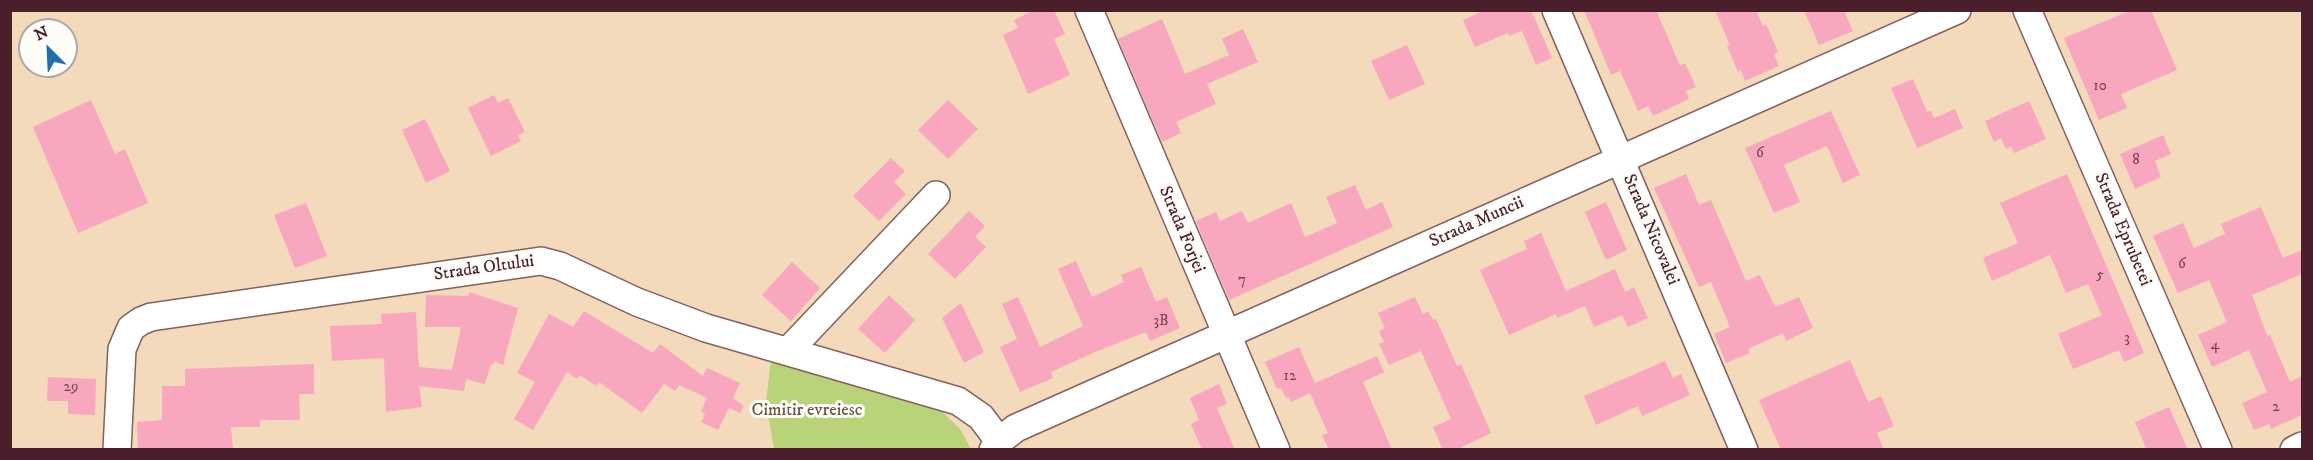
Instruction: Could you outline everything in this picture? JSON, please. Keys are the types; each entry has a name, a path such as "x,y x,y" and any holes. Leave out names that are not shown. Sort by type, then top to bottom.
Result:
{"street":[{"name":"Strada Forjei","path":"1089,10 1276,450"},
{"name":"Strada Nicovalei","path":"1556,10 1743,450"},
{"name":"Strada Muncii","path":"996,445 1016,428 1957,10"},
{"name":"Strada Eprubetei","path":"2027,10 2218,450"},
{"path":"788,351 936,195"},
{"name":"Strada Oltului","path":"117,450 122,349 131,328 151,317 541,261 560,266 671,316 958,401 981,417 996,445"},
{"path":"2294,450 2302,446"}],"green space":[{"name":"Cimitir evreiesc","path":"771,360 937,407 960,429 971,449 774,449 766,402"}],"building":[{"path":"1034,10 1054,10 1065,34 1054,39 1070,75 1028,94 1003,35 1018,28 1014,20"},
{"path":"1485,10 1531,10 1552,58 1536,65 1522,31 1509,36 1508,33 1475,47 1463,20"},
{"path":"1584,10 1656,10 1680,66 1685,63 1696,87 1686,91 1689,99 1653,116 1648,106 1638,111 1620,71 1611,75"},
{"path":"1715,10 1756,10 1763,26 1766,24 1778,52 1774,54 1779,66 1745,81 1741,70 1738,72 1727,46 1730,45"},
{"path":"1804,10 1844,10 1853,31 1819,45"},
{"path":"2132,10 2151,10 2177,70 2121,94 2127,108 2099,120 2064,38"},
{"path":"1162,19 1185,74 1229,55 1222,39 1243,29 1258,62 1207,84 1216,104 1176,122 1181,133 1162,142 1118,39"},
{"path":"1407,45 1425,84 1389,100 1371,61"},
{"path":"1913,79 1927,112 1931,111 1934,118 1955,109 1963,128 1917,148 1891,88"},
{"path":"494,95 498,103 508,98 525,132 518,135 521,141 491,156 468,108"},
{"path":"91,100 115,154 125,149 148,203 78,233 33,127"},
{"path":"948,100 978,129 948,159 918,130"},
{"path":"2029,101 2046,139 2014,153 2011,146 2006,149 2001,138 1994,142 1985,121"},
{"path":"1831,111 1860,175 1843,183 1827,146 1784,165 1800,202 1774,213 1745,148"},
{"path":"425,119 450,171 426,183 402,130"},
{"path":"2163,135 2171,154 2155,161 2161,177 2135,189 2120,154"},
{"path":"891,158 905,171 894,182 906,194 879,221 853,196"},
{"path":"1686,174 1699,205 1711,200 1746,281 1760,275 1775,307 1799,297 1813,328 1786,341 1783,333 1748,349 1750,353 1726,363 1714,334 1730,327 1711,282 1699,287 1654,188"},
{"path":"2067,174 2144,353 2124,362 2119,350 2073,369 2058,334 2102,315 2088,284 2066,293 2050,255 1992,281 1983,258 2018,243 2000,203"},
{"path":"1355,185 1366,210 1382,202 1393,227 1229,300 1196,221 1216,212 1220,221 1242,211 1248,223 1291,203 1305,237 1337,223 1326,197"},
{"path":"1606,202 1627,250 1606,260 1585,212"},
{"path":"306,203 327,256 295,268 274,215"},
{"path":"2261,207 2283,258 2302,250 2302,274 2252,295 2267,336 2270,335 2290,382 2302,376 2302,415 2271,429 2269,424 2254,430 2242,403 2267,392 2249,350 2212,367 2198,335 2227,322 2209,280 2178,293 2153,236 2183,223 2194,248 2225,234 2221,224"},
{"path":"969,211 985,226 975,237 986,247 955,279 928,254"},
{"path":"1541,233 1566,291 1615,269 1625,292 1634,287 1648,318 1628,327 1622,315 1594,327 1585,306 1557,318 1556,314 1509,335 1480,270 1527,249 1524,241"},
{"path":"1076,261 1092,297 1124,282 1121,275 1141,267 1156,302 1167,297 1180,328 1150,341 1146,332 1095,352 1051,372 1053,378 1020,392 1000,347 1017,339 1002,304 1018,297 1040,347 1083,326 1058,269"},
{"path":"792,262 820,288 791,321 762,295"},
{"path":"469,292 518,308 503,365 495,361 493,365 491,364 485,384 466,379 464,391 419,386 422,407 386,412 384,358 332,361 330,326 382,324 381,314 416,312 419,367 452,370 461,327 425,327 426,295 469,296"},
{"path":"889,295 915,320 885,353 858,329"},
{"path":"1415,297 1423,314 1428,311 1433,320 1436,319 1457,366 1461,364 1491,433 1456,450 1443,450 1433,427 1451,419 1421,351 1389,365 1379,344 1384,342 1379,331 1385,328 1378,313"},
{"path":"961,303 984,352 964,363 942,318"},
{"path":"584,311 653,353 660,344 703,376 707,368 740,383 733,398 744,406 740,413 729,408 718,430 701,422 705,414 701,412 707,398 679,385 675,391 664,384 642,413 599,382 596,386 580,375 577,379 567,372 533,430 514,419 535,382 517,373 549,314 573,327"},
{"path":"1299,347 1315,383 1377,356 1384,372 1363,382 1392,450 1329,450 1322,435 1328,433 1310,393 1291,402 1281,388 1277,389 1265,362"},
{"path":"1850,360 1868,402 1881,396 1894,426 1877,433 1884,450 1781,450 1759,400"},
{"path":"1665,361 1673,378 1681,374 1690,395 1642,416 1638,406 1596,425 1584,396"},
{"path":"314,364 314,394 299,394 300,420 260,420 260,427 231,427 233,450 138,450 137,422 162,420 162,386 185,386 185,369"},
{"path":"48,377 96,379 95,415 68,414 68,401 47,401"},
{"path":"1219,384 1227,404 1217,408 1235,450 1202,450 1191,424 1199,420 1190,398"},
{"path":"2169,407 2188,450 2147,450 2135,422"}]}
